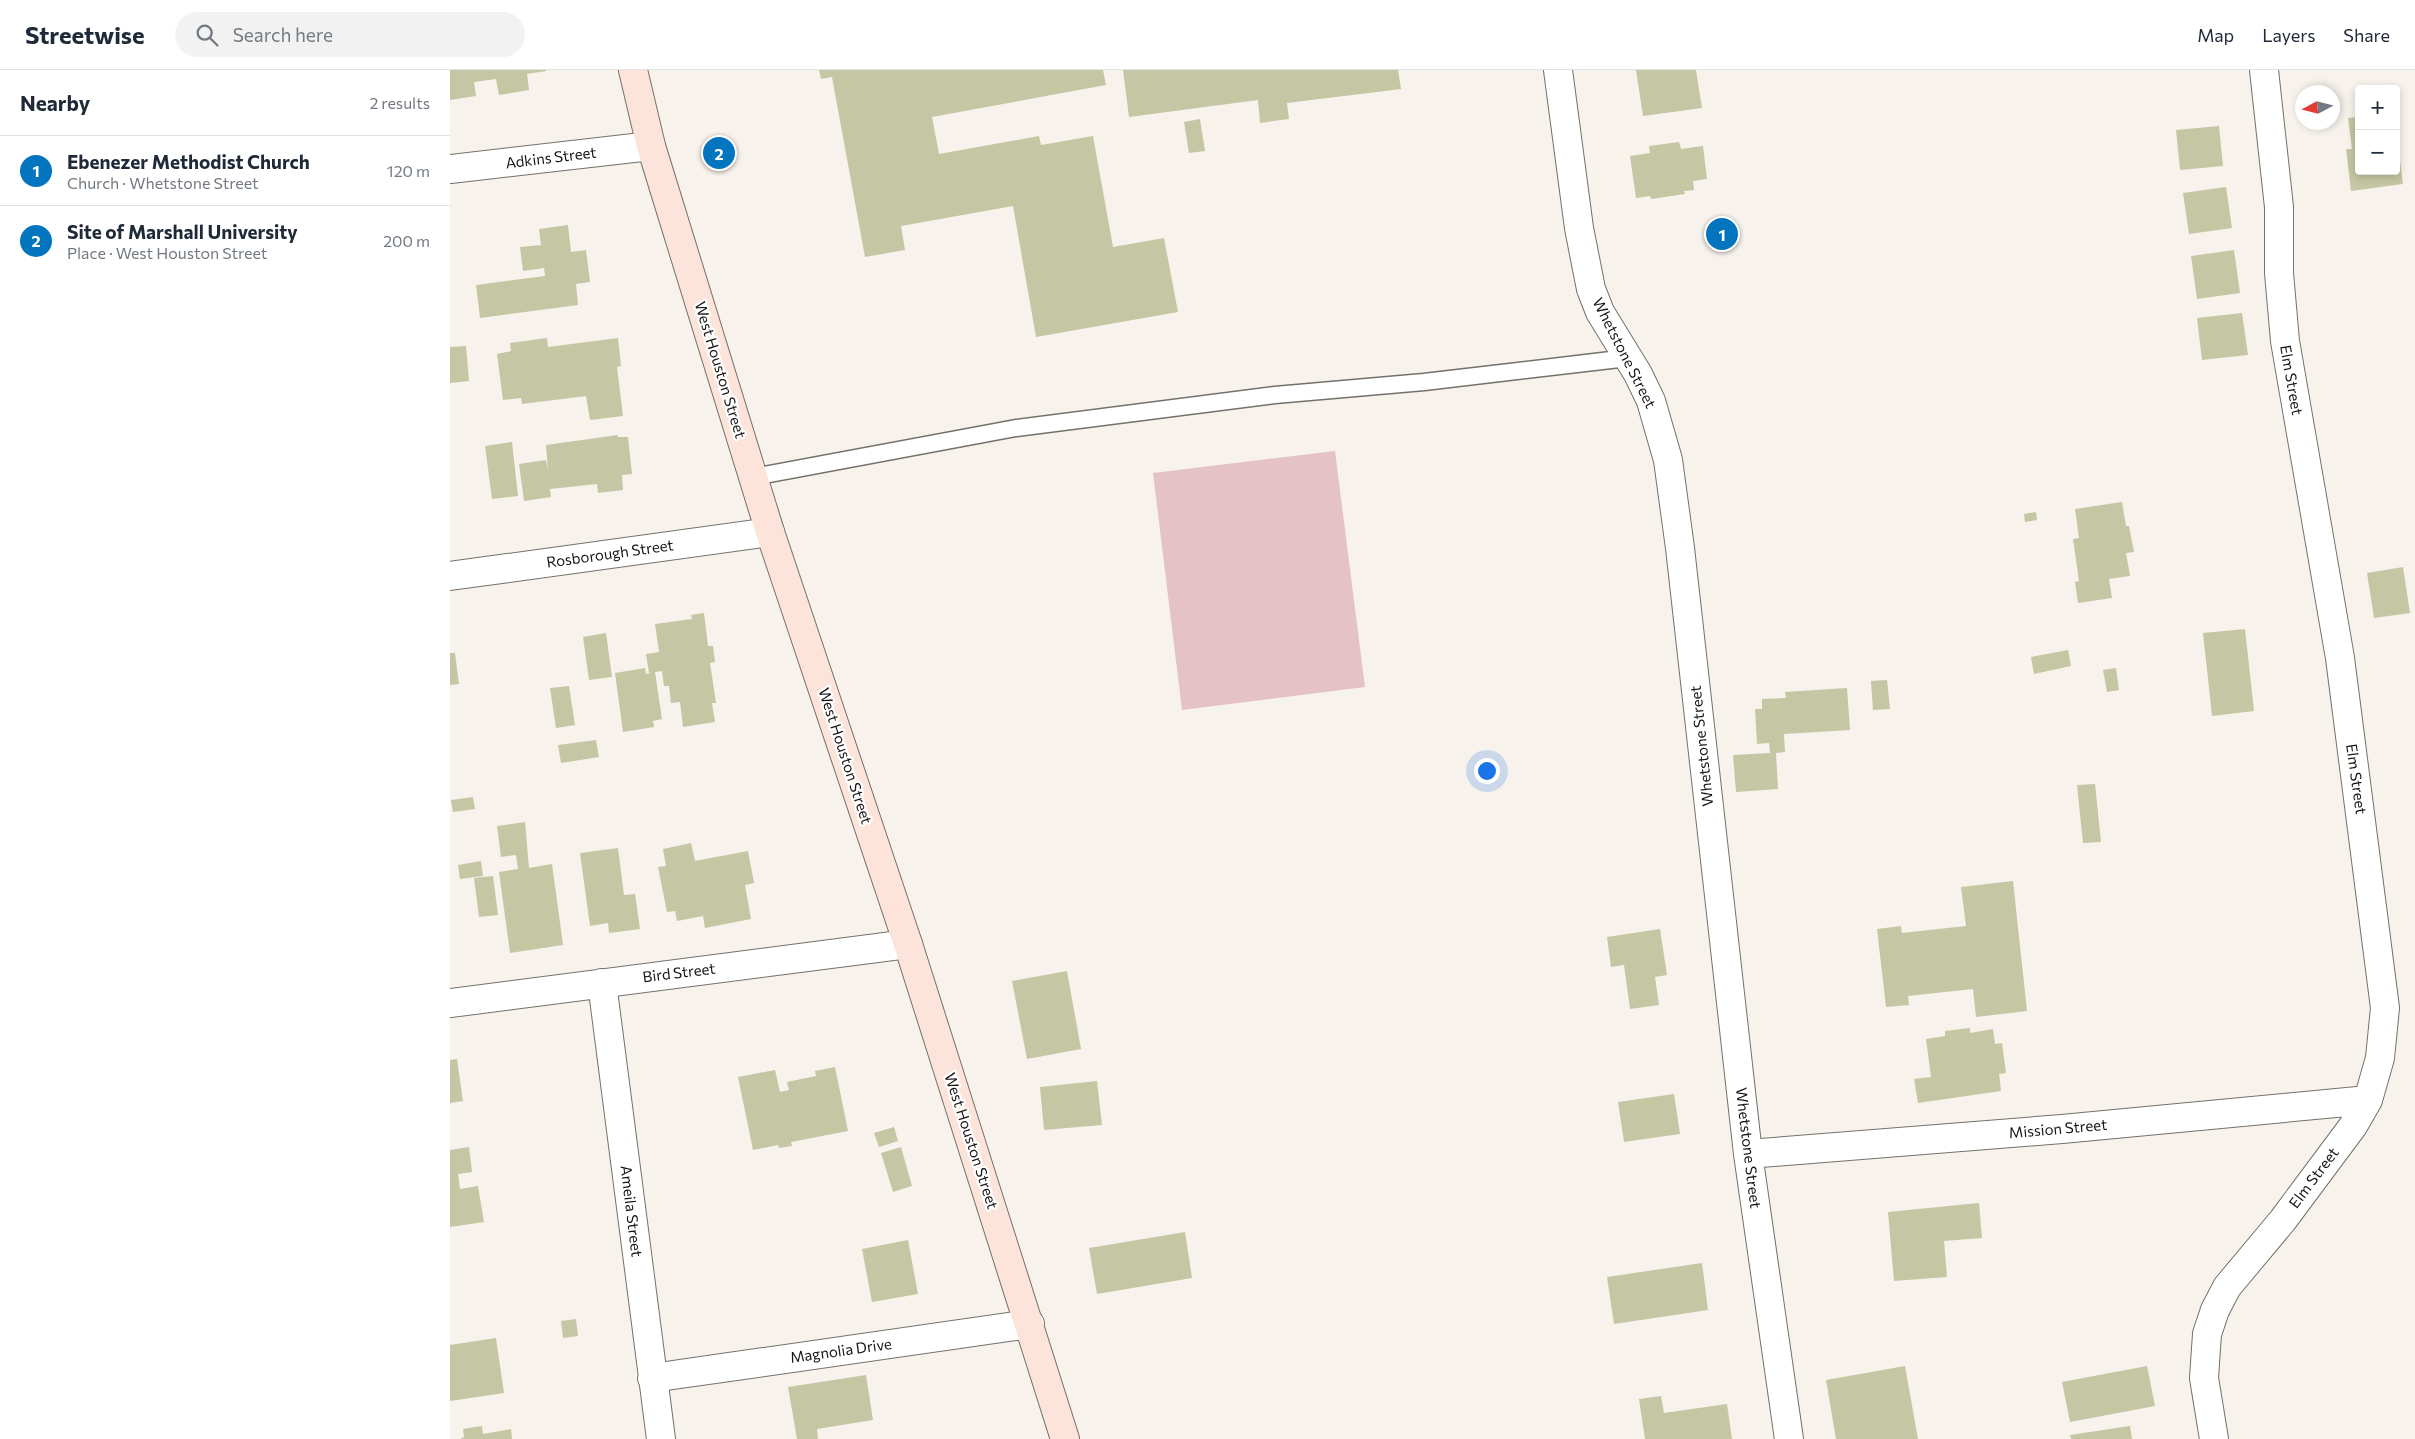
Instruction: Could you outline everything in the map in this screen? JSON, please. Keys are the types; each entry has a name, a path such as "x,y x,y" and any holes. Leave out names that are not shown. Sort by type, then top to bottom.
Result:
{"main road":[{"name":"West Houston Street","path":"633,70 651,146 770,532 908,944 1065,1439"}],"street":[{"name":"Whetstone Street","path":"1558,70 1586,270 1600,312 1651,401 1665,451 1672,489 1748,1154 1789,1439"},
{"name":"Elm Street","path":"2214,1439 2204,1378 2206,1340 2215,1310 2227,1287 2283,1220 2354,1126 2368,1100 2380,1058 2385,1008 2340,658 2285,341 2279,273 2279,207 2264,70"},
{"name":"Adkins Street","path":"450,169 651,146"},
{"name":"Rosborough Street","path":"450,576 770,532"},
{"name":"Bird Street","path":"450,1002 908,944"},
{"name":"Ameila Street","path":"602,983 661,1439"},
{"name":"Mission Street","path":"1748,1154 2062,1129 2368,1100"},
{"name":"Magnolia Drive","path":"652,1378 1030,1324"}],"lane":[{"path":"753,477 1016,428 1275,395 1424,382 1628,358"}],"shaded area":[{"path":"1335,451 1365,687 1182,710 1153,473"}],"building":[{"path":"450,70 546,71 527,74 529,90 499,95 496,79 474,82 476,96 450,100"},
{"path":"819,70 1103,70 1106,85 932,117 939,154 1039,136 1041,145 1093,136 1113,247 1164,238 1178,312 1036,337 1013,206 901,226 905,250 865,257 832,77 821,79"},
{"path":"1123,70 1398,70 1401,89 1287,103 1289,119 1260,123 1258,100 1129,117"},
{"path":"1636,70 1696,70 1702,108 1643,116"},
{"path":"2355,117 2355,175 2400,175 2400,161 2403,184 2351,191 2346,149 2352,149 2348,118"},
{"path":"1200,119 1205,151 1189,153 1184,122"},
{"path":"2219,126 2223,166 2180,170 2176,130"},
{"path":"1679,142 1681,149 1703,146 1707,179 1693,181 1694,190 1684,191 1685,194 1651,199 1650,196 1636,198 1630,156 1650,153 1649,146"},
{"path":"2226,187 2232,228 2189,234 2183,193"},
{"path":"568,225 571,252 586,250 590,282 576,284 578,305 480,318 476,285 545,276 544,268 523,271 520,247 541,245 539,229"},
{"path":"2234,250 2240,293 2197,299 2191,256"},
{"path":"2242,313 2248,355 2202,360 2197,318"},
{"path":"547,338 548,347 618,338 621,366 617,367 623,416 590,420 586,396 522,404 521,398 503,400 497,354 511,351 510,343"},
{"path":"466,346 469,381 450,383 450,347"},
{"path":"618,435 618,437 628,437 632,474 622,475 623,490 598,493 597,484 550,489 551,497 524,501 519,464 546,460 548,471 546,445"},
{"path":"512,442 518,496 492,499 485,446"},
{"path":"2122,502 2126,526 2129,526 2134,552 2126,553 2130,576 2109,579 2112,598 2078,603 2075,582 2079,581 2073,539 2079,538 2075,509"},
{"path":"2036,512 2037,520 2025,522 2024,514"},
{"path":"2403,567 2410,613 2374,618 2367,573"},
{"path":"704,613 708,646 713,646 715,662 710,663 716,703 712,703 715,722 683,727 680,702 671,703 669,686 664,686 662,671 649,673 646,654 659,652 655,624 692,619 691,615"},
{"path":"2245,629 2254,711 2212,716 2203,633"},
{"path":"606,633 612,677 589,680 583,637"},
{"path":"2068,650 2071,666 2034,674 2031,657"},
{"path":"450,653 455,653 459,684 450,685"},
{"path":"645,668 646,674 655,672 662,719 653,721 654,727 623,732 615,673"},
{"path":"2116,668 2119,690 2107,692 2103,670"},
{"path":"1887,680 1890,709 1873,710 1871,681"},
{"path":"569,686 575,725 556,728 550,688"},
{"path":"1847,688 1850,730 1784,734 1785,752 1776,753 1778,789 1736,792 1733,755 1770,753 1769,743 1757,744 1755,709 1762,709 1762,699 1786,698 1785,692"},
{"path":"596,740 599,757 561,763 558,745"},
{"path":"2095,784 2101,842 2083,843 2077,785"},
{"path":"473,797 475,809 453,812 451,800"},
{"path":"525,822 529,868 552,864 563,945 510,953 499,872 518,869 516,855 501,857 497,826"},
{"path":"691,843 695,861 748,851 754,883 745,885 751,919 705,928 703,916 677,921 675,911 667,912 658,867 666,866 663,849"},
{"path":"618,848 624,895 635,894 640,929 609,933 608,923 590,926 580,853"},
{"path":"481,861 483,876 460,879 458,865"},
{"path":"493,876 498,915 479,917 474,878"},
{"path":"2013,881 2027,1011 1976,1017 1973,989 1908,996 1909,1005 1886,1007 1877,929 1901,926 1902,933 1966,926 1961,887"},
{"path":"1660,929 1667,975 1655,977 1659,1005 1630,1009 1624,965 1611,967 1607,937"},
{"path":"1067,971 1081,1049 1027,1059 1012,981"},
{"path":"1970,1028 1970,1033 1993,1029 1995,1044 2002,1043 2006,1073 1999,1074 2001,1091 1918,1103 1914,1079 1931,1077 1926,1039 1945,1036 1945,1031"},
{"path":"457,1059 463,1101 450,1103 450,1060"},
{"path":"835,1067 848,1131 791,1142 792,1146 779,1148 778,1145 753,1150 738,1077 775,1070 780,1092 789,1090 787,1082 816,1076 815,1071"},
{"path":"1097,1081 1102,1125 1044,1130 1040,1087"},
{"path":"1674,1094 1680,1134 1624,1142 1618,1102"},
{"path":"894,1127 898,1141 879,1147 874,1133"},
{"path":"469,1147 472,1172 458,1174 460,1189 478,1186 484,1222 450,1227 450,1150"},
{"path":"901,1147 912,1186 893,1192 881,1153"},
{"path":"1979,1203 1982,1238 1944,1241 1947,1277 1894,1281 1888,1212"},
{"path":"1185,1232 1192,1278 1097,1294 1089,1248"},
{"path":"908,1240 918,1294 872,1302 862,1249"},
{"path":"1702,1263 1708,1310 1614,1324 1607,1277"},
{"path":"576,1319 578,1336 563,1338 561,1321"},
{"path":"496,1338 504,1393 450,1401 450,1345"},
{"path":"1905,1366 1918,1439 1836,1439 1826,1380"},
{"path":"2147,1366 2155,1406 2070,1422 2062,1382"},
{"path":"866,1375 873,1420 817,1429 818,1439 797,1439 788,1387"},
{"path":"1661,1396 1664,1413 1727,1404 1732,1439 1645,1439 1639,1399"},
{"path":"482,1426 483,1434 511,1429 512,1439 460,1439 464,1437 463,1429"},
{"path":"2130,1426 2132,1439 2071,1439 2070,1435"}],"place":[{"name":"Site of Marshall University","path":"719,153"},
{"name":"Ebenezer Methodist Church","path":"1722,234"}]}
